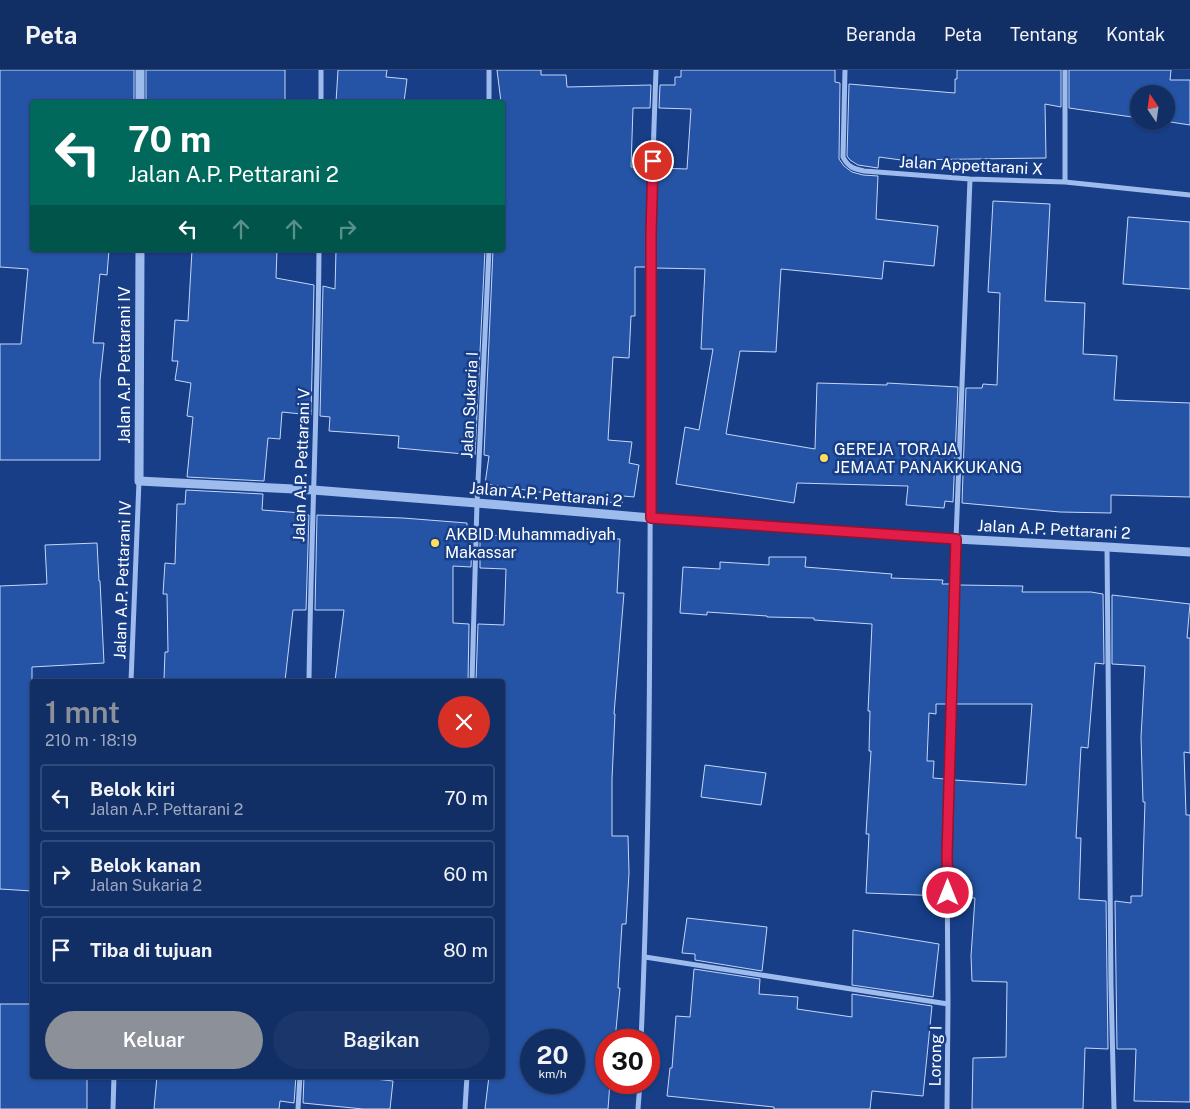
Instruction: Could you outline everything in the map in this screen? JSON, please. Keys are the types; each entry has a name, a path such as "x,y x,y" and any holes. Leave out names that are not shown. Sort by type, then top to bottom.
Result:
{"street":[{"path":"140,70 140,100"},
{"path":"321,70 321,100"},
{"path":"489,70 489,100"},
{"path":"642,1029 645,958 649,722 651,234 656,70"},
{"name":"Jalan Appettarani X","path":"845,70 843,157 852,168 864,171 970,179 1065,182 1190,195"},
{"path":"1065,70 1065,182"},
{"name":"Lorong I","path":"947,1109 947,856 956,539 970,179"},
{"name":"Jalan A.P Pettarani IV","path":"139,480 140,252"},
{"name":"Jalan A.P. Pettarani V","path":"309,679 319,252"},
{"name":"Jalan Sukaria I","path":"472,679 477,503 489,252"},
{"name":"Jalan A.P. Pettarani 2","path":"139,480 314,490 651,518 956,539 1190,552"},
{"name":"Jalan A.P. Pettarani IV","path":"131,679 139,480"},
{"path":"1107,547 1114,1109"},
{"path":"645,958 948,1004"},
{"path":"113,1109 114,1079"},
{"path":"298,1109 300,1079"},
{"path":"465,1109 468,1079"},
{"path":"638,1109 639,1094"}],"building":[{"path":"0,70 134,70 134,100 30,100 30,252 109,252 107,275 100,274 93,343 104,343 100,380 100,460 0,460 0,344 21,344 28,269 0,267"},
{"path":"146,70 285,70 285,100 146,100"},
{"path":"338,70 387,70 386,77 407,79 404,100 336,100"},
{"path":"497,70 541,70 541,75 566,75 567,87 651,85 650,108 633,108 631,167 648,168 646,267 635,267 635,316 631,316 629,358 613,357 608,440 632,442 629,463 639,465 634,497 623,496 622,504 485,484 489,456 484,455 493,252 505,252 505,100 501,100"},
{"path":"681,70 835,70 835,82 840,83 839,159 852,172 878,176 876,219 938,226 934,266 884,261 882,279 781,269 776,352 740,351 726,434 815,449 817,383 887,385 887,383 958,387 953,502 945,501 944,508 906,505 908,486 797,483 794,503 676,484 685,427 699,430 713,349 701,349 705,269 655,268 657,168 687,169 691,109 659,108 660,85 675,85 675,77 681,77"},
{"path":"957,70 1061,70 1061,107 1045,104 1046,158 901,160 879,157 878,168 858,165 850,160 847,156 849,84 955,93"},
{"path":"1069,70 1171,70 1170,80 1190,80 1190,125 1175,123 1175,85 1130,85 1130,117 1069,108"},
{"path":"993,201 1050,204 1045,301 1085,303 1083,354 1117,356 1114,400 1190,403 1190,497 1111,495 1111,513 1060,512 962,503 966,388 982,388 983,384 997,385 1000,293 988,292"},
{"path":"1128,217 1190,222 1190,289 1123,284"},
{"path":"192,252 277,252 276,278 314,285 311,415 282,412 280,439 268,438 264,481 187,477 193,417 187,416 191,383 175,380 178,361 172,361 175,320 188,321"},
{"path":"336,252 485,252 475,455 398,448 399,436 329,431 330,417 320,416 323,286 335,289"},
{"path":"186,490 263,494 262,510 309,515 306,610 293,610 285,679 164,679 165,652 168,652 167,594 163,594 165,563 175,564 177,504 185,504"},
{"path":"317,515 403,518 467,523 467,535 472,535 471,567 453,566 453,623 469,624 468,679 335,679 344,610 315,610"},
{"path":"480,535 620,539 617,593 624,593 614,714 612,836 628,836 629,873 626,924 622,924 618,988 620,988 616,1029 595,1029 595,1094 609,1094 608,1109 485,1109 489,1079 505,1079 505,679 476,679 478,624 504,625 506,569 480,568"},
{"path":"97,543 104,663 32,667 32,679 30,679 30,891 0,889 0,586 47,584 45,545"},
{"path":"769,557 806,557 805,567 892,574 891,578 943,580 942,584 950,584 947,704 936,704 936,714 929,713 927,761 934,761 933,778 945,779 943,896 866,893 869,834 866,834 871,751 869,751 870,711 868,711 872,624 814,620 814,618 767,617 707,612 707,615 680,613 683,567 720,569 720,562 769,565"},
{"path":"959,585 1023,586 1022,592 1091,592 1103,594 1104,664 1095,663 1088,748 1081,747 1076,838 1081,838 1079,899 1106,901 1108,1049 1085,1048 1083,1109 972,1109 973,1058 1006,1057 1007,982 972,981 971,956 975,898 952,897 951,856 954,780 1026,785 1032,704 956,704"},
{"path":"1112,595 1190,604 1187,638 1190,638 1190,753 1184,752 1186,815 1190,815 1190,1102 1134,1101 1136,1049 1117,1049 1115,901 1131,903 1131,896 1142,896 1145,802 1143,802 1141,737 1145,666 1112,664"},
{"path":"705,765 766,773 761,805 701,797"},
{"path":"687,918 767,927 762,971 695,960 695,954 682,953"},
{"path":"853,930 939,944 933,997 852,985"},
{"path":"694,969 760,979 759,994 798,997 797,1009 852,1017 852,994 932,1006 923,1096 872,1091 870,1109 774,1109 774,1107 667,1096 670,1068 672,1068 676,1016 690,1017"},
{"path":"0,1004 30,1004 30,1079 87,1079 87,1109 0,1109"},
{"path":"157,1079 296,1079 294,1103 280,1101 279,1109 154,1109"},
{"path":"304,1079 375,1079 393,1081 390,1109 363,1109 303,1103"}],"place":[{"name":"GEREJA TORAJA JEMAAT PANAKKUKANG","path":"824,458"},
{"name":"AKBID Muhammadiyah Makassar","path":"435,543"}],"route":[{"path":"653,161 651,234 651,518 956,539 947,856 948,893"}]}
